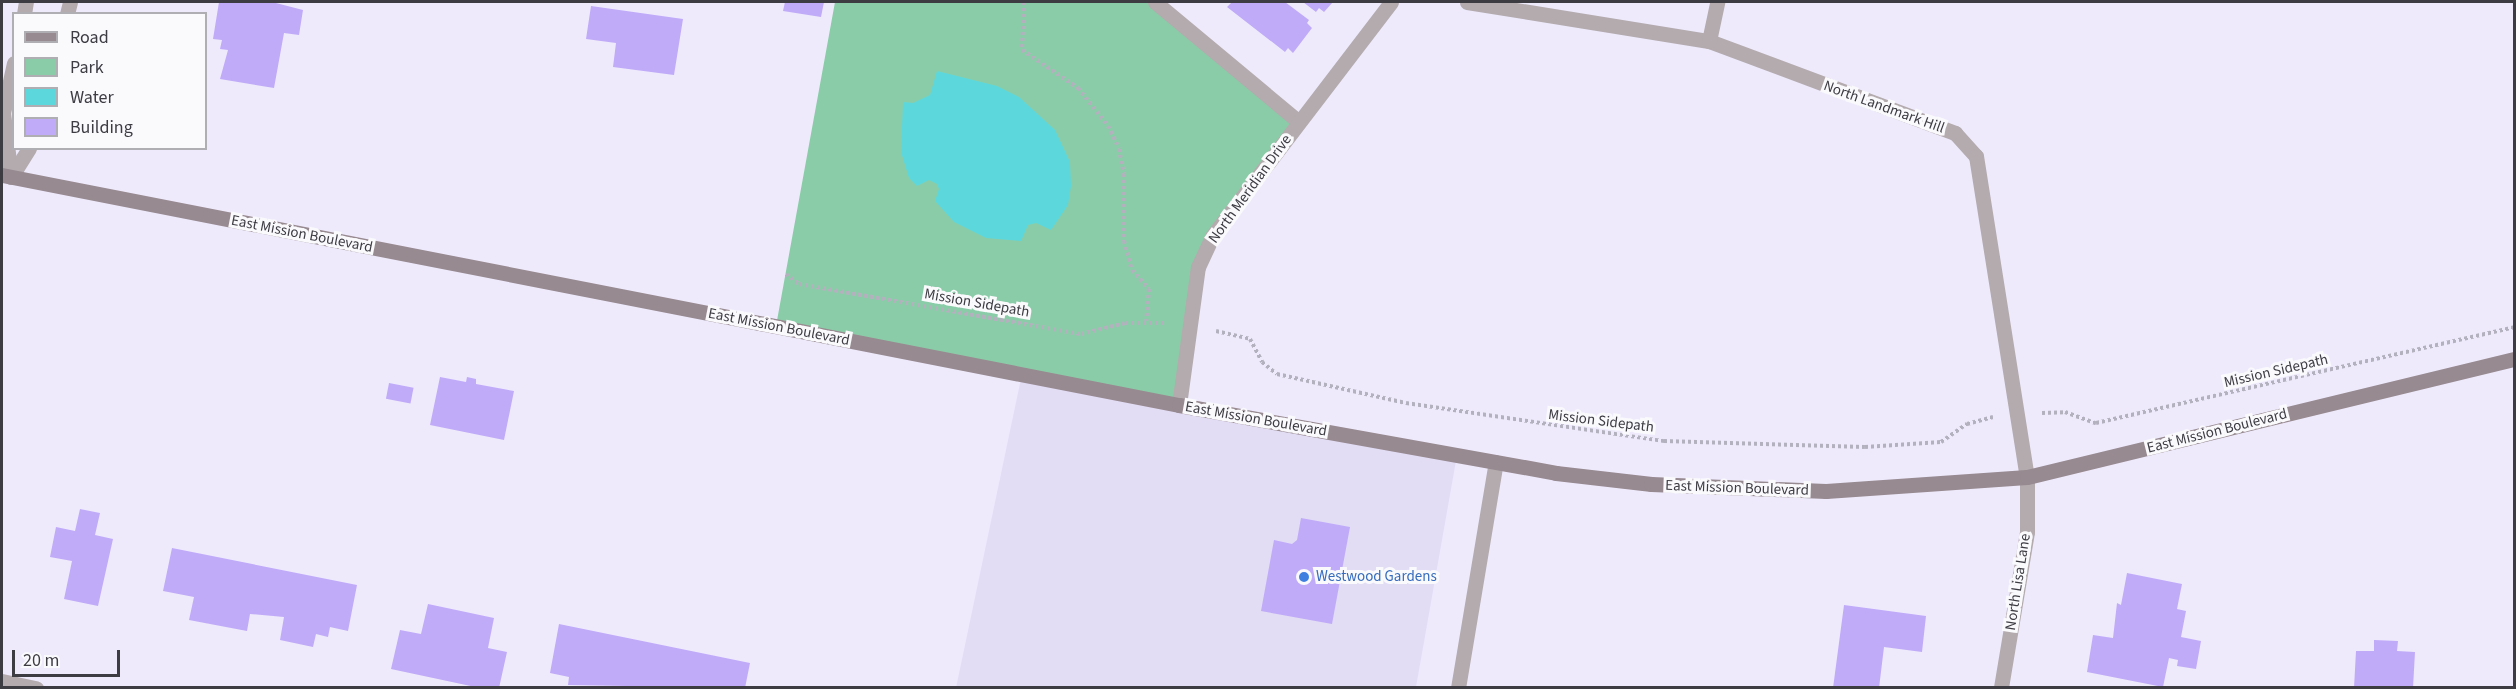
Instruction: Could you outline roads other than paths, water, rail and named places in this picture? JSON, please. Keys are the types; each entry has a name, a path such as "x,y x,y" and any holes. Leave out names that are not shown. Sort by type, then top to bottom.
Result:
{"main road":[{"name":"East Mission Boulevard","path":"6,176 1179,405 1496,462 1651,484 1826,491 2027,477 2514,359"}],"street":[{"path":"1155,2 1299,122"},
{"name":"North Meridian Drive","path":"1179,405 1198,267 1213,235 1391,2"},
{"name":"North Landmark Hill","path":"1467,2 1709,41 1955,133 1976,156 2027,477"},
{"path":"1709,41 1717,2"},
{"path":"6,176 3,113 12,72"},
{"path":"6,176 27,150"},
{"path":"1458,687 1496,462"},
{"name":"North Lisa Lane","path":"2001,687 2027,532 2027,477"},
{"path":"2,681 36,687"}],"water":[{"path":"937,71 997,86 1019,97 1055,130 1070,162 1071,186 1068,205 1051,230 1036,223 1028,225 1021,241 986,238 954,222 944,211 935,201 939,189 937,184 929,180 917,186 909,178 901,152 903,102 913,103 930,95"}],"place":[{"name":"Westwood Gardens","path":"1304,577"}]}
